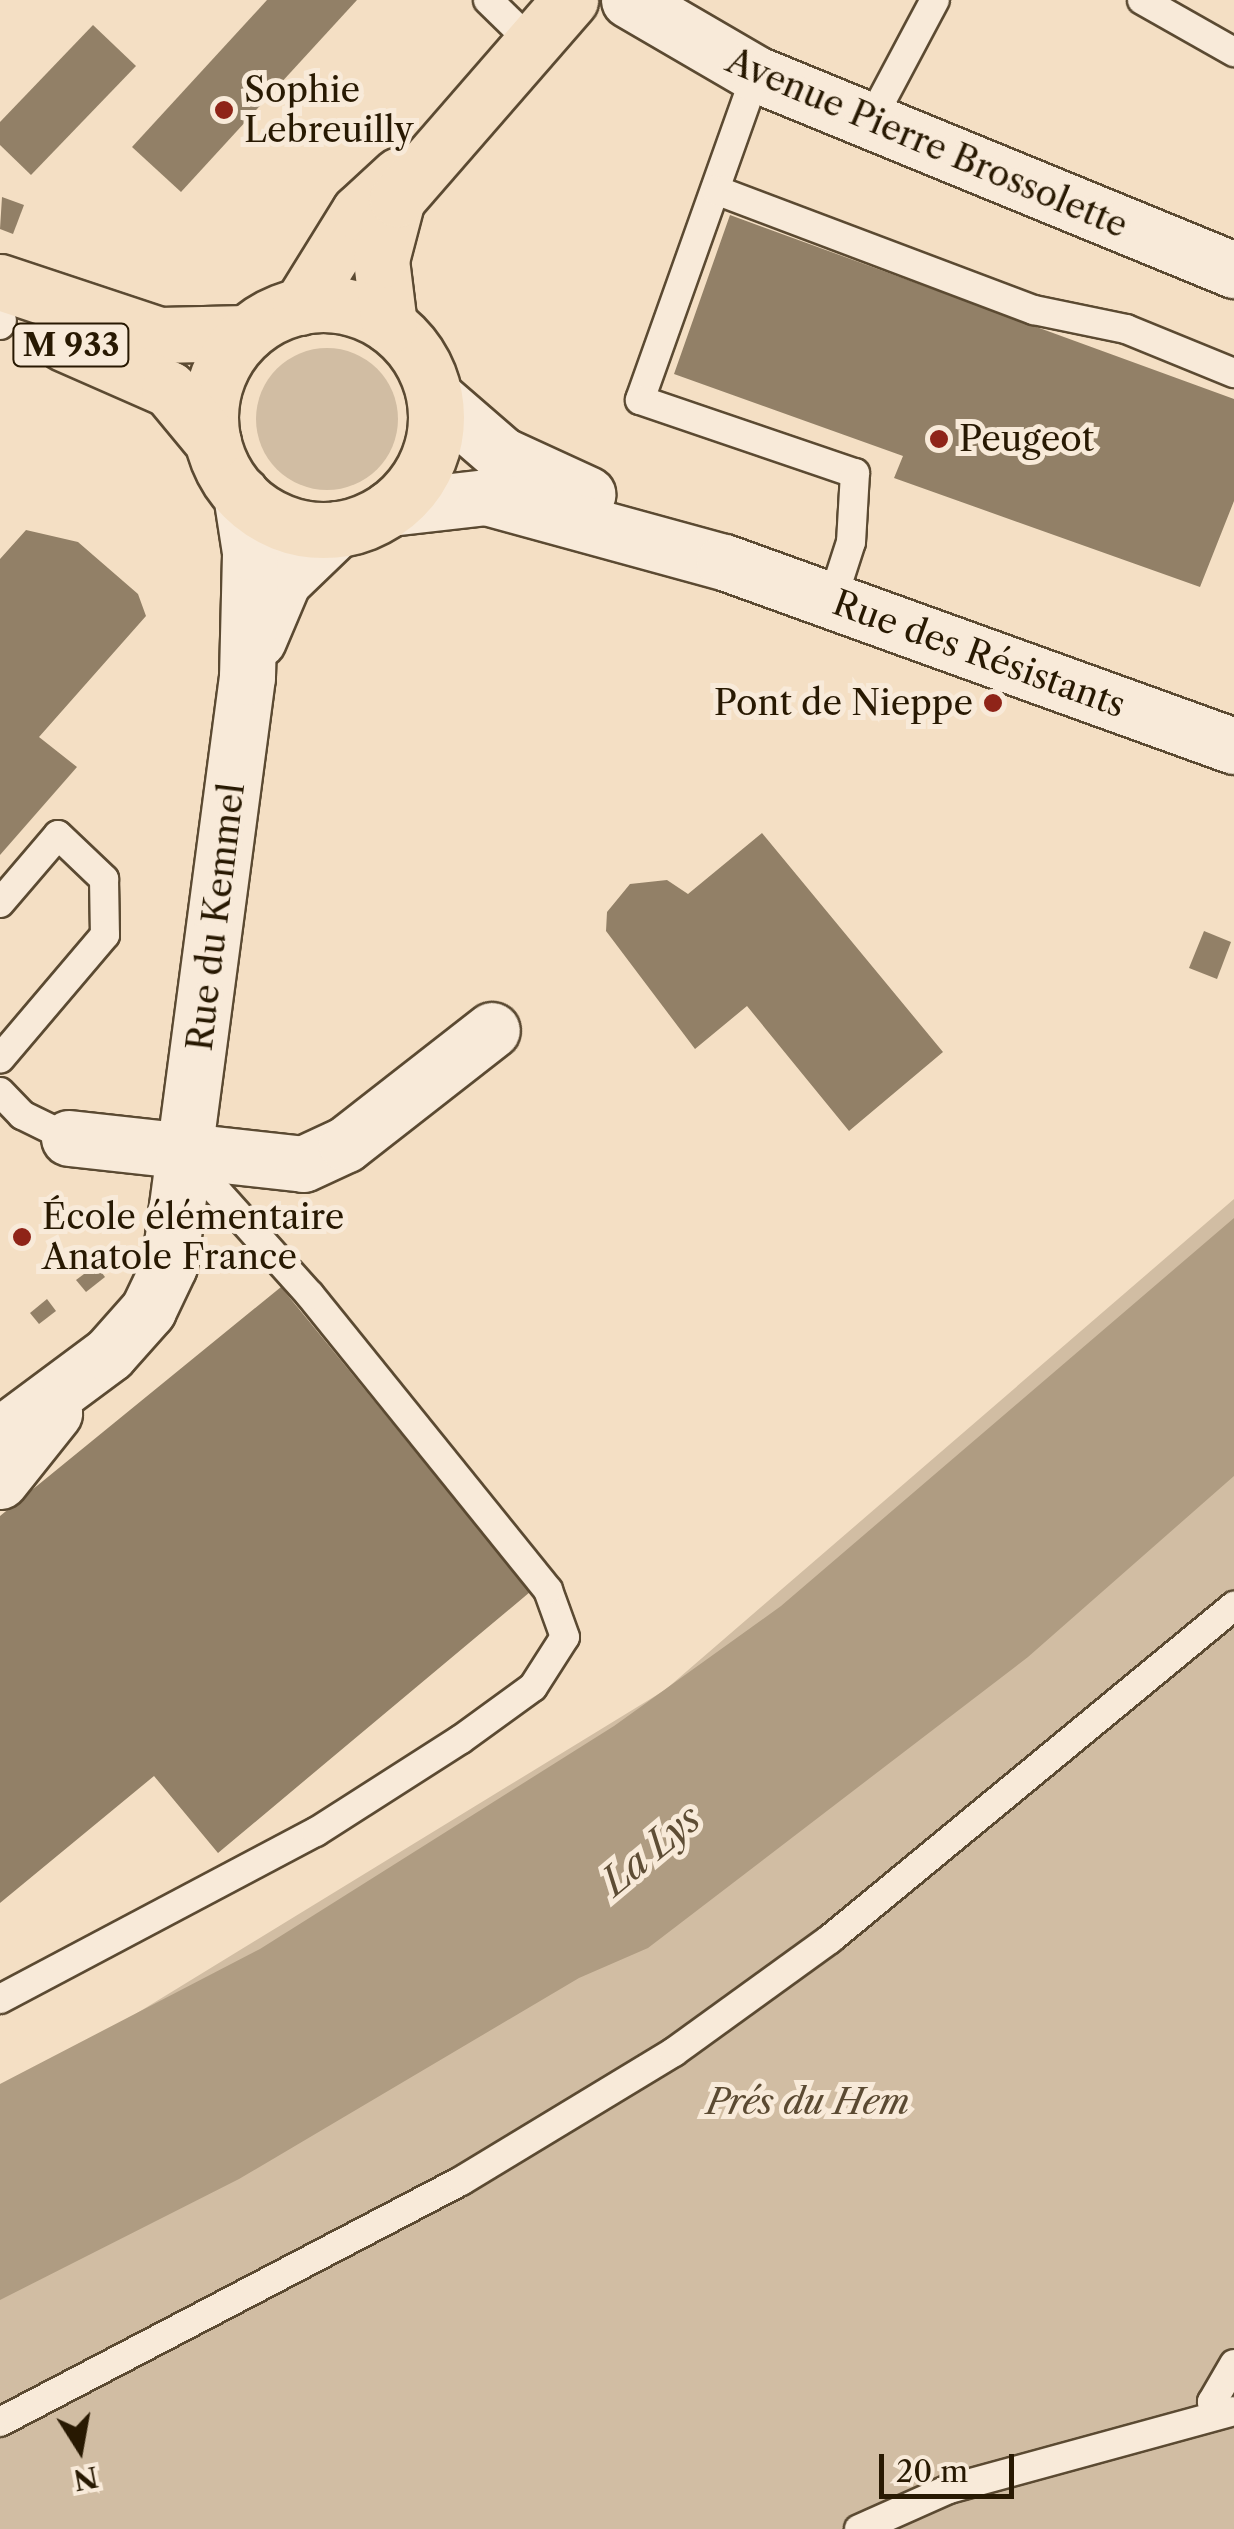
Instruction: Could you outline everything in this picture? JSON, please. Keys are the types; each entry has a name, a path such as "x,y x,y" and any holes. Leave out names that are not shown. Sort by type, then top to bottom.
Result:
{"main road":[{"path":"300,306 359,212 440,142 570,0"},
{"path":"389,325 381,276 387,226 440,142"},
{"path":"0,312 159,335 247,334 300,306 346,306 389,325 419,356 435,397 426,466 390,508 337,529 279,522 241,494 213,442 218,376 247,334"},
{"name":"M 933","path":"0,312 141,372 169,389 213,442"}],"street":[{"name":"Avenue Pierre Brossolette","path":"629,0 756,74 1234,270"},
{"name":"Rue des Résistants","path":"435,397 523,468 724,562 1234,746"},
{"name":"Rue du Kemmel","path":"0,1481 71,1386 157,1297 186,1157 248,677 250,552 241,494"},
{"name":"Rue des Résistants","path":"390,508 486,497 724,562"},
{"name":"Rue du Kemmel","path":"248,677 283,582 337,529"},
{"path":"69,1138 270,1167 314,1160 492,1030"},
{"name":"Rue du Kemmel","path":"0,1435 71,1386"}],"lane":[{"path":"488,0 531,42"},
{"path":"870,122 935,0"},
{"path":"1142,0 1234,52"},
{"path":"756,74 640,400 855,473 851,542 832,602"},
{"path":"716,190 1034,310 1126,329 1234,373"},
{"path":"0,903 58,835 104,878 105,935 0,1059"},
{"path":"0,1092 22,1115 69,1138"},
{"path":"0,1999 316,1832 460,1740 533,1686 565,1637 548,1590 310,1295 186,1157"},
{"path":"0,2422 461,2182 674,2052 830,1939 1234,1606"},
{"path":"1225,2413 1212,2402 1234,2364"},
{"path":"859,2529 949,2489 1225,2413"}],"green space":[{"path":"327,348 354,353 377,369 393,392 398,419 393,446 377,469 354,485 327,490 300,485 277,469 261,446 256,419 261,392 277,369 300,353"},
{"name":"Prés du Hem","path":"1234,1199 1234,2529 0,2529 0,2097 665,1690"}],"water":[{"name":"La Lys","path":"1234,1218 1234,1476 1028,1657 648,1948 579,1978 239,2179 0,2300 0,2084 260,1949 614,1726 781,1606"}],"building":[{"path":"267,0 357,0 181,192 132,147"},
{"path":"93,25 136,66 31,175 0,145 0,122"},
{"path":"2,197 24,205 13,234 0,229"},
{"path":"730,215 1234,399 1234,501 1200,587 894,478 903,456 674,374"},
{"path":"26,530 78,542 138,594 146,616 39,737 77,767 0,855 0,559"},
{"path":"762,833 943,1052 849,1131 747,1006 695,1049 606,931 607,912 630,884 667,880 688,894"},
{"path":"1204,931 1231,942 1217,979 1189,968"},
{"path":"96,1265 105,1277 86,1292 76,1280"},
{"path":"281,1287 530,1592 218,1853 154,1776 0,1903 0,1516"},
{"path":"47,1299 56,1311 39,1324 30,1313"}],"place":[{"name":"Sophie Lebreuilly","path":"224,110"},
{"name":"Peugeot","path":"939,439"},
{"name":"Pont de Nieppe","path":"993,703"},
{"name":"École élémentaire Anatole France","path":"22,1237"}]}
